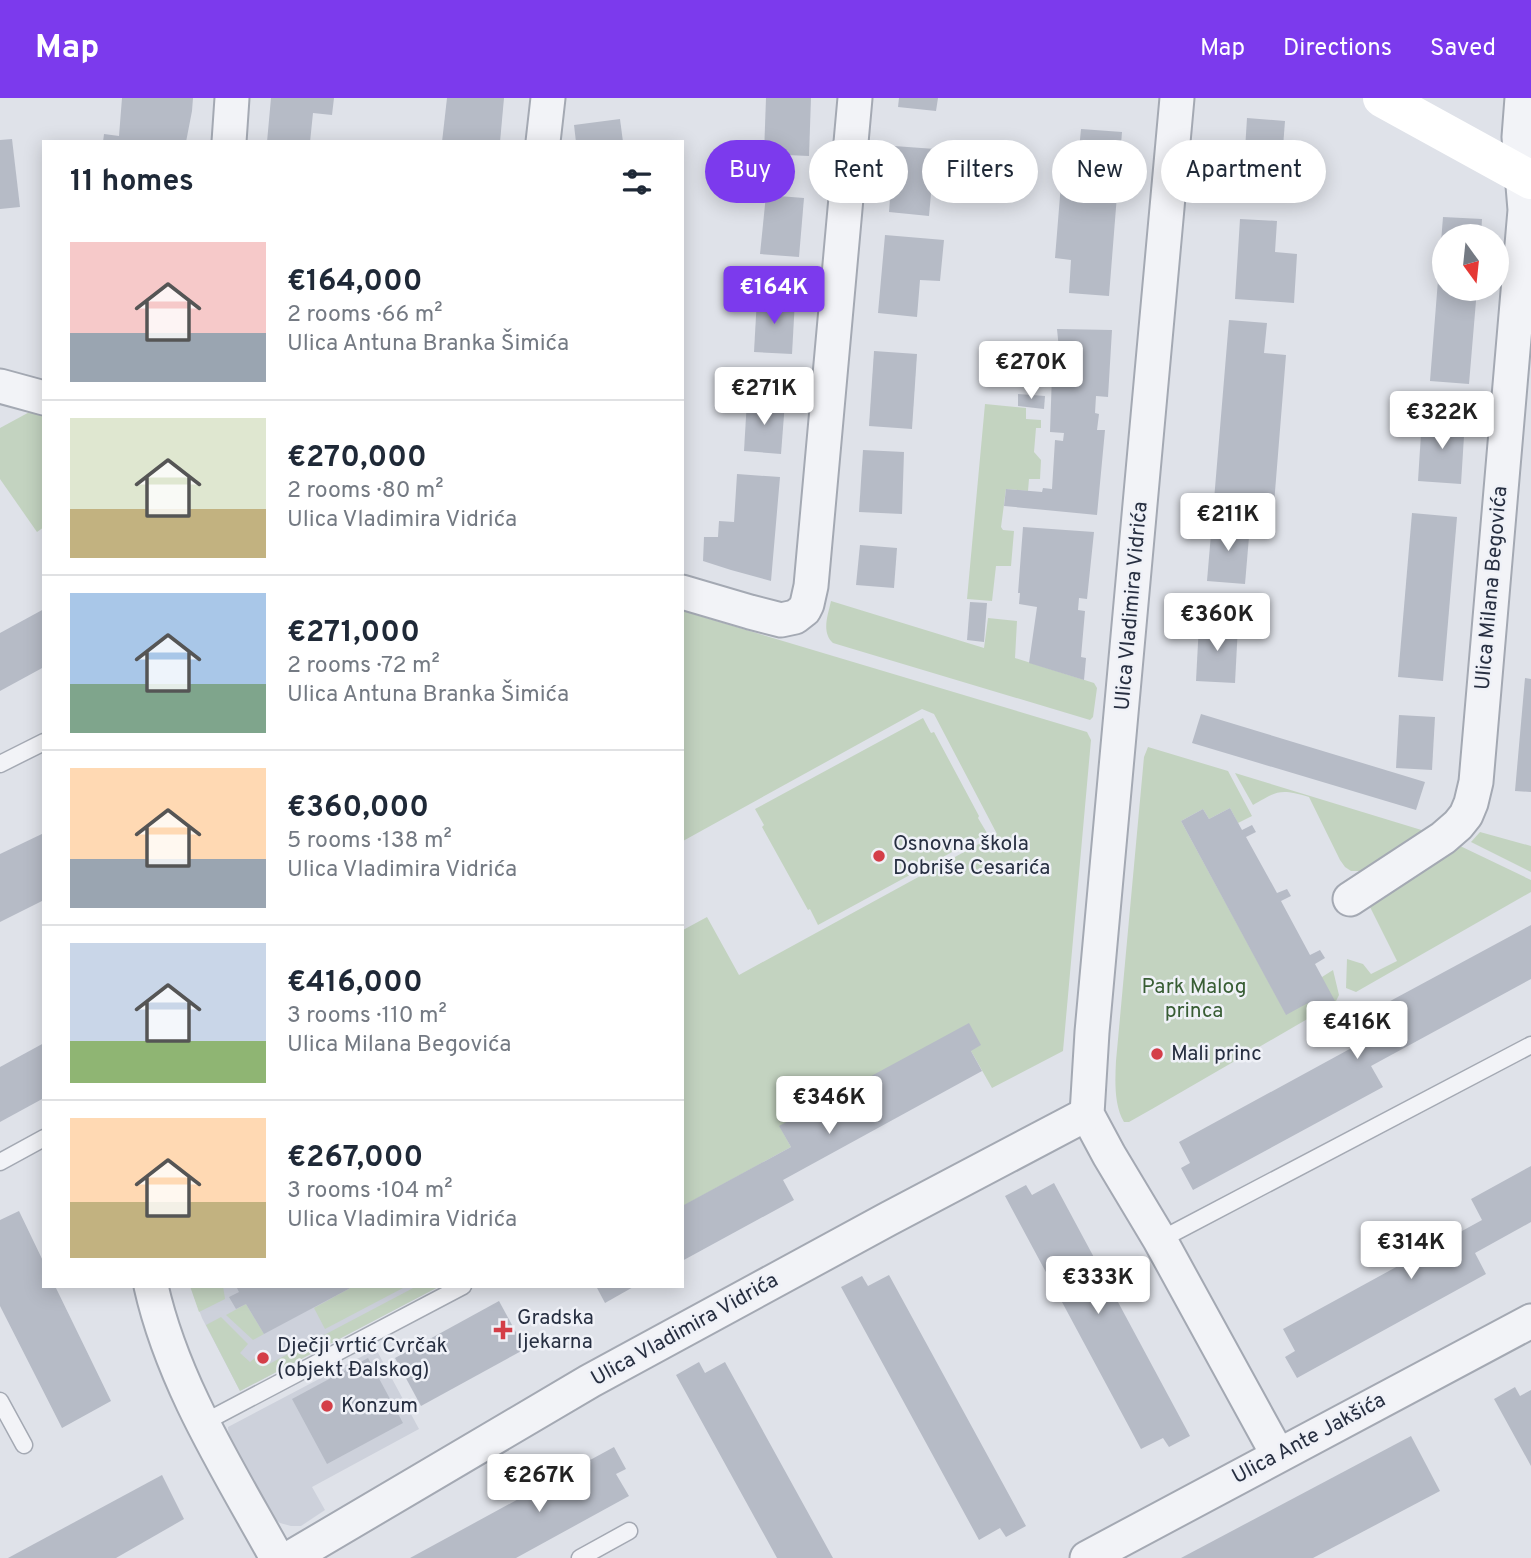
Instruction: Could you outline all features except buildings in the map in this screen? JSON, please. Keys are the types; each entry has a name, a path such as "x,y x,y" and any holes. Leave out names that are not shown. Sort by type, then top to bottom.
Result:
{"street":[{"path":"229,140 232,98"},
{"path":"543,140 548,98"},
{"path":"684,593 781,620 795,617 807,604 811,586 855,98"},
{"name":"Ulica Vladimira Vidrića","path":"290,1558 590,1381 1087,1114 1092,1032 1177,98"},
{"path":"1382,98 1526,177"},
{"name":"Ulica Milana Begovića","path":"1350,899 1443,838 1458,825 1466,815 1476,782 1525,210 1526,177 1519,137 1522,98"},
{"path":"0,386 42,397"},
{"path":"1087,1114 1160,1240 1278,1455"},
{"path":"152,1288 163,1332 185,1387 277,1558"},
{"name":"Ulica Ante Jakšića","path":"1087,1558 1531,1321"}],"lane":[{"path":"0,764 42,743"},
{"path":"1160,1240 1531,1045"},
{"path":"0,1162 42,1139"},
{"path":"203,1423 459,1288"},
{"path":"0,1401 24,1445"},
{"path":"580,1558 629,1531"}],"shaded area":[{"name":"Dječji vrtić Cvrčak (objekt Đalskog)","path":"191,1288 436,1288 240,1391 202,1318"},
{"path":"376,1349 419,1429 312,1487 325,1510 301,1526 280,1523 271,1516 229,1439 228,1427"}],"green space":[{"path":"985,404 1026,408 1026,419 1041,420 1041,428 1036,428 1034,452 1041,460 1040,479 1029,479 1028,491 1006,489 1001,527 1003,530 1014,531 1011,566 996,566 992,601 967,599"},
{"path":"35,409 42,411 42,528 37,532 0,479 0,428"},
{"path":"831,601 984,648 988,618 1017,621 1015,658 1094,683 1097,688 1093,717 1090,720 833,643 826,629"},
{"name":"Osnovna škola Dobriše Cesarića","path":"684,611 1087,732 1091,740 1063,1051 992,1088 971,1051 780,1127 791,1147 684,1205 684,929 707,917 739,975 997,834 934,714 922,709 684,840"},
{"path":"923,718 931,733 934,732 987,833 818,925 762,827 764,825 755,809"},
{"name":"Park Malog princa","path":"1148,747 1228,771 1252,816 1238,823 1230,808 1209,819 1203,809 1181,821 1286,1014 1322,977 1333,970 1339,995 1335,1003 1129,1122 1124,1122 1117,1101 1116,1061 1144,757"},
{"path":"1235,773 1428,832 1364,871 1351,871 1340,860 1309,797 1280,792 1253,805"},
{"path":"1480,832 1531,846 1531,872 1471,842"},
{"path":"1456,844 1531,880 1531,892 1356,992 1346,988 1347,959 1363,964 1371,974 1397,961 1366,899"},
{"path":"191,1288 223,1288 225,1299 199,1312"},
{"path":"350,1288 403,1288 325,1329 314,1308"},
{"path":"413,1288 436,1288 240,1391 206,1325 221,1317 248,1344 240,1353 250,1362 259,1354 269,1364"},
{"path":"246,1304 264,1334 253,1340 226,1315"}],"place":[{"name":"Osnovna škola Dobriše Cesarića","path":"879,856"},
{"name":"Mali princ","path":"1157,1054"},
{"name":"Gradska ljekarna","path":"503,1330"},
{"name":"Dječji vrtić Cvrčak (objekt Đalskog)","path":"263,1358"},
{"name":"Konzum","path":"327,1406"}]}
